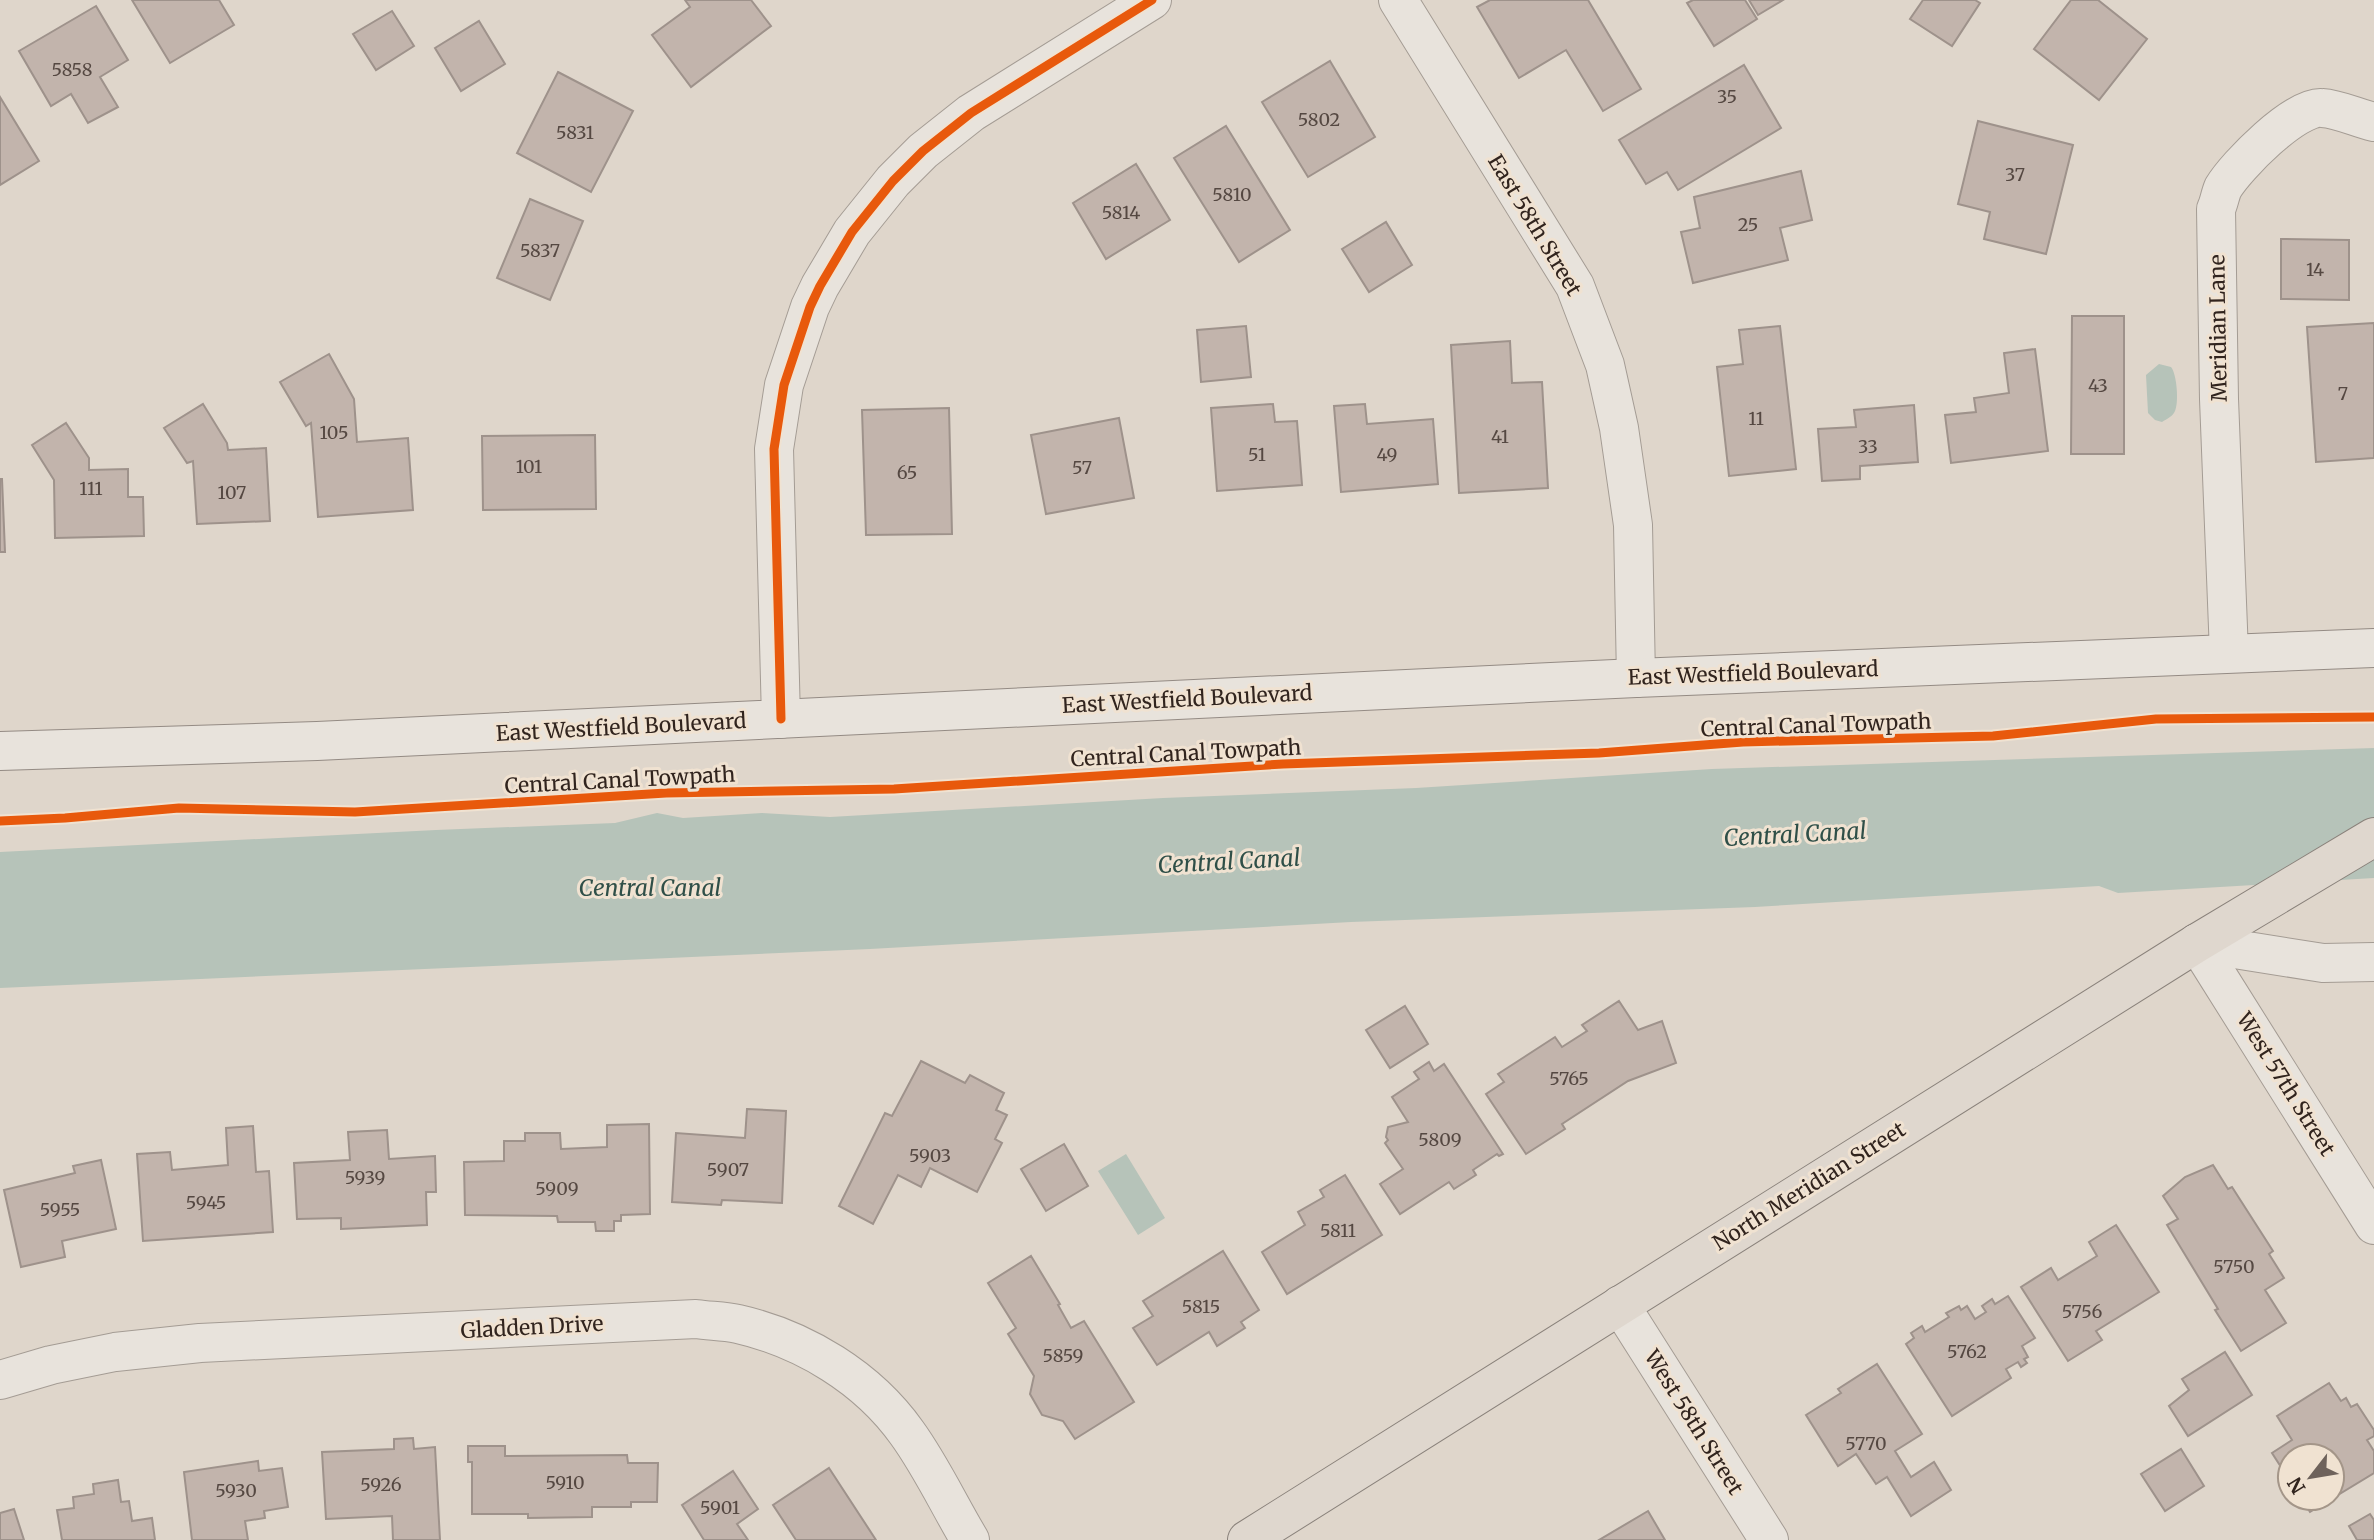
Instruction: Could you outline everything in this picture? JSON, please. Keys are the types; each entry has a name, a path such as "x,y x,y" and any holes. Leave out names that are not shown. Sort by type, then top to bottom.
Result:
{"main road":[{"name":"North Meridian Street","path":"1247,1540 2197,943 2374,836"}],"street":[{"path":"780,719 774,449 784,386 810,307 820,286 852,232 893,181 923,151 971,113 1152,0"},
{"name":"East 58th Street","path":"1398,0 1575,286 1605,365 1619,428 1633,525 1636,678"},
{"name":"Meridian Lane","path":"2229,653 2219,399 2216,209 2223,189 2236,172 2267,138 2292,119 2320,107 2374,122"},
{"name":"East Westfield Boulevard","path":"0,751 317,741 1636,678 2374,648"},
{"path":"2197,943 2323,962 2374,962"},
{"name":"West 57th Street","path":"2197,943 2374,1225"},
{"name":"West 58th Street","path":"1620,1305 1769,1540"},
{"name":"Gladden Drive","path":"0,1380 51,1365 115,1352 200,1343 696,1319 738,1324 796,1343 850,1374 881,1402 908,1434 970,1540"}],"water":[{"path":"2159,364 2171,367 2177,389 2175,411 2162,422 2155,420 2148,413 2146,375"},
{"name":"Central Canal","path":"2374,748 2374,878 2118,893 2099,886 1755,907 1351,922 870,949 0,988 0,852 615,823 657,813 683,818 762,813 830,817 1163,798 1416,788 1712,769"},
{"path":"1126,1154 1165,1218 1138,1235 1098,1171"}],"building":[{"path":"132,0 219,0 234,25 170,63"},
{"path":"685,0 751,0 771,26 691,87 652,35 690,7"},
{"path":"1490,0 1588,0 1641,89 1603,111 1566,50 1519,78 1477,7"},
{"path":"1693,0 1745,0 1757,19 1714,46 1687,3"},
{"path":"1749,0 1783,0 1758,15"},
{"path":"1923,0 1975,0 1980,3 1952,46 1910,19"},
{"path":"2071,0 2098,0 2147,39 2099,100 2034,49"},
{"path":"96,6 128,60 100,77 118,107 88,123 71,94 51,106 19,51"},
{"path":"392,11 414,46 376,70 353,34"},
{"path":"479,21 505,64 461,91 435,48"},
{"path":"1330,61 1375,137 1308,177 1262,102"},
{"path":"1744,65 1781,128 1678,190 1667,172 1646,184 1619,140"},
{"path":"558,72 633,111 591,192 517,153"},
{"path":"0,97 39,161 0,185"},
{"path":"1978,121 2073,145 2046,254 1984,239 1990,212 1958,204"},
{"path":"1226,126 1290,230 1239,262 1174,158"},
{"path":"1136,164 1170,220 1106,259 1073,203"},
{"path":"1801,171 1812,220 1780,228 1788,260 1693,283 1681,232 1700,228 1694,197"},
{"path":"530,199 583,221 550,300 497,278"},
{"path":"1386,222 1412,265 1369,292 1342,249"},
{"path":"2281,239 2349,240 2349,300 2281,299"},
{"path":"2072,316 2124,316 2124,454 2071,454"},
{"path":"2374,323 2374,458 2316,462 2307,327"},
{"path":"1246,326 1251,377 1201,382 1197,330"},
{"path":"1780,326 1796,469 1729,476 1717,367 1743,364 1739,330"},
{"path":"1510,341 1512,383 1542,382 1548,488 1459,493 1451,345"},
{"path":"2035,349 2048,451 1951,463 1945,415 1976,412 1974,398 2009,393 2004,353"},
{"path":"329,354 354,399 357,442 408,438 413,510 318,517 311,423 306,426 280,382"},
{"path":"203,404 227,443 228,450 266,448 270,521 197,524 193,461 187,463 164,428"},
{"path":"1273,404 1275,422 1297,421 1302,485 1217,491 1211,408"},
{"path":"1365,404 1367,424 1433,419 1438,484 1341,492 1334,406"},
{"path":"1914,405 1918,462 1860,466 1860,479 1822,481 1818,429 1856,427 1854,410"},
{"path":"949,408 952,534 866,535 862,410"},
{"path":"1119,418 1134,498 1046,514 1031,435"},
{"path":"66,423 89,458 89,470 128,469 128,497 143,497 144,536 55,538 54,480 32,445"},
{"path":"595,435 596,509 483,510 482,436"},
{"path":"2,479 5,552 0,552"},
{"path":"1619,1001 1638,1030 1662,1021 1676,1063 1628,1081 1562,1124 1565,1129 1526,1154 1486,1094 1504,1082 1498,1074 1555,1037 1562,1047 1587,1031 1582,1025"},
{"path":"1405,1006 1428,1044 1390,1068 1366,1030"},
{"path":"921,1061 965,1083 970,1075 1004,1093 996,1110 1007,1115 995,1139 1002,1143 977,1192 930,1168 921,1187 898,1175 873,1224 839,1206 885,1113 892,1116"},
{"path":"1429,1062 1434,1071 1444,1064 1503,1154 1497,1154 1473,1170 1476,1175 1454,1189 1449,1182 1400,1214 1380,1184 1403,1169 1385,1143 1388,1140 1388,1127 1408,1122 1392,1097 1419,1079 1414,1072"},
{"path":"747,1109 786,1111 782,1203 722,1200 721,1205 672,1202 676,1133 745,1138"},
{"path":"649,1124 650,1214 621,1215 621,1221 614,1221 614,1231 596,1231 595,1222 558,1222 557,1216 465,1215 464,1162 504,1161 504,1141 525,1141 525,1133 560,1133 561,1149 607,1147 607,1125"},
{"path":"253,1126 256,1172 269,1171 273,1232 143,1241 137,1154 170,1152 172,1170 228,1165 226,1128"},
{"path":"387,1130 389,1159 435,1156 436,1192 426,1192 427,1225 341,1229 341,1218 297,1219 294,1163 350,1160 348,1132"},
{"path":"1064,1144 1088,1186 1046,1211 1021,1169"},
{"path":"101,1160 116,1229 62,1241 65,1257 21,1267 4,1190 75,1173 73,1166"},
{"path":"2213,1165 2228,1189 2232,1187 2273,1251 2269,1254 2284,1278 2265,1290 2286,1323 2241,1351 2167,1225 2178,1219 2163,1196 2185,1177"},
{"path":"1345,1175 1382,1235 1287,1294 1262,1252 1305,1225 1298,1212 1324,1197 1320,1190"},
{"path":"2116,1225 2159,1292 2096,1331 2102,1340 2068,1361 2021,1287 2051,1268 2058,1280 2097,1256 2089,1242"},
{"path":"1223,1251 1259,1310 1241,1322 1245,1328 1217,1346 1209,1332 1157,1365 1133,1328 1153,1316 1143,1301"},
{"path":"1031,1256 1071,1328 1084,1321 1134,1402 1075,1439 1063,1421 1042,1415 1030,1394 1034,1376 1008,1334 1016,1328 988,1283"},
{"path":"2008,1296 2035,1338 2022,1346 2028,1357 2024,1359 2027,1363 2021,1367 2018,1362 2006,1369 2011,1378 1952,1416 1906,1344 1914,1338 1911,1333 1922,1326 1925,1332 1949,1317 1946,1313 1959,1306 1961,1310 1967,1306 1975,1319 1986,1312 1982,1306 1992,1299 1995,1304"},
{"path":"2225,1352 2252,1395 2188,1436 2169,1406 2189,1390 2182,1379"},
{"path":"1877,1364 1922,1434 1895,1451 1911,1477 1934,1462 1951,1490 1911,1516 1887,1477 1876,1484 1856,1454 1838,1466 1806,1415 1841,1393 1838,1389"},
{"path":"2329,1383 2341,1401 2346,1398 2351,1407 2357,1404 2374,1430 2374,1436 2367,1440 2374,1451 2374,1473 2346,1490 2346,1442 2289,1442 2292,1440 2277,1416"},
{"path":"413,1438 414,1449 435,1447 440,1540 393,1540 392,1516 326,1519 322,1452 394,1449 394,1439"},
{"path":"468,1446 505,1446 505,1456 627,1455 628,1463 658,1463 657,1502 631,1502 631,1507 592,1507 592,1517 528,1518 528,1514 472,1514 472,1462 468,1462"},
{"path":"2181,1449 2204,1486 2165,1511 2141,1474"},
{"path":"258,1461 259,1471 282,1468 288,1507 264,1511 265,1518 245,1521 248,1540 192,1540 184,1472"},
{"path":"829,1468 876,1540 796,1540 773,1505"},
{"path":"733,1471 758,1509 737,1524 748,1540 704,1540 682,1505"},
{"path":"118,1480 121,1502 129,1501 132,1521 152,1518 155,1540 62,1540 57,1510 74,1508 73,1497 94,1494 93,1484"},
{"path":"14,1509 24,1540 0,1540 0,1513"},
{"path":"1648,1511 1665,1540 1599,1540"},
{"path":"2370,1514 2374,1520 2374,1540 2357,1540 2349,1526"}],"cycle path":[{"path":"781,719 774,449 784,385 810,307 820,286 852,232 893,181 923,151 971,113 1152,0"},
{"name":"Central Canal Towpath","path":"0,821 179,808 355,812 666,793 894,789 1283,764 1599,753 1743,742 1993,736 2156,719 2374,717"}]}
